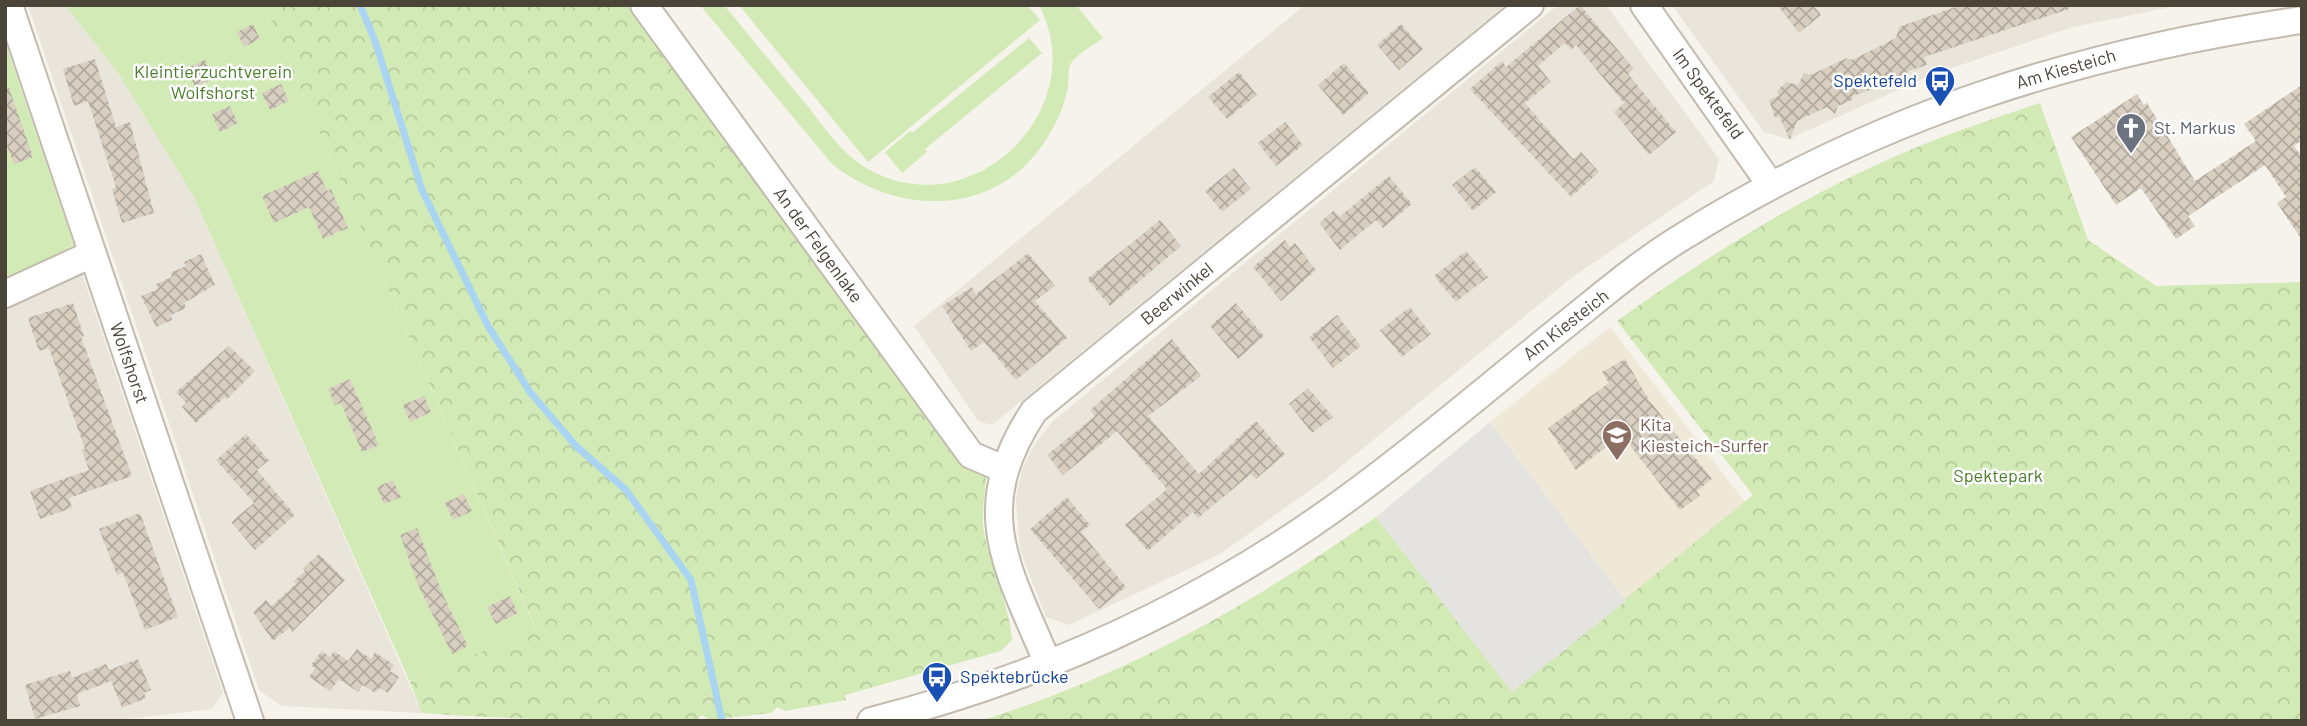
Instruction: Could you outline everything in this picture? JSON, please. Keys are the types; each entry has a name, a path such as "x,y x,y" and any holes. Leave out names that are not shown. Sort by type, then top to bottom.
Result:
{"street":[{"name":"Wolfshorst","path":"9,5 250,721"},
{"name":"An der Felgenlake","path":"644,5 971,455 1004,469"},
{"name":"Beerwinkel","path":"1049,666 1005,561 997,515 1004,469 1017,437 1034,411 1530,5"},
{"name":"Im Spektefeld","path":"1644,5 1770,184"},
{"name":"Am Kiesteich","path":"871,721 937,704 1049,666 1175,608 1276,549 1361,489 1664,249 1770,184 1940,108 2058,69 2190,38 2302,20"},
{"path":"5,295 92,254"}],"shaded area":[{"path":"28,5 65,5 118,73 194,197 422,713 281,706 259,690"},
{"path":"1305,5 1506,5 992,425 978,421 914,326"},
{"path":"1558,5 1606,5 1719,159 1714,181 1574,276 1323,481 1220,554 1069,625 1046,617 1020,550 1016,499 1022,469 1036,442 1053,421"},
{"path":"1672,5 2181,5 2073,27 1931,75 1789,139 1764,132"},
{"path":"81,271 223,693 212,709 111,721 5,721 5,310"},
{"name":"Kita Kiesteich-Surfer","path":"1610,327 1745,502 1626,601 1490,422"},
{"path":"1490,422 1626,601 1512,692 1376,517"}],"green space":[{"name":"Kleintierzuchtverein Wolfshorst","path":"65,5 264,5 536,630 410,682 194,197 118,73"},
{"path":"264,5 631,5 957,454 986,477 983,525 1007,611 1012,640 1001,651 845,695 846,700 785,711 777,707 771,713 710,720 702,715 696,721 559,720 422,713 410,682 536,629"},
{"path":"700,5 724,5 850,156 868,169 907,183 946,183 982,171 1013,148 1036,119 1050,83 1052,45 1039,5 1076,5 1103,38 1072,61 1061,112 1049,135 1029,162 1004,182 977,194 948,200 918,200 888,194 859,182 832,164"},
{"path":"739,5 1027,5 1040,20 868,162"},
{"path":"1029,38 1042,53 925,149 927,152 902,173 885,152"},
{"path":"5,42 74,245 5,280"},
{"name":"Spektepark","path":"2040,103 2088,240 2156,286 2302,282 2302,721 980,721 1087,682 1186,635 1281,580 1376,517 1512,691 1753,495 1617,321 1722,249 1833,186 1926,143"}],"building":[{"path":"1580,5 1634,69 1628,74 1676,132 1649,155 1614,112 1624,103 1576,45 1571,50 1565,43 1538,66 1551,82 1525,103 1573,159 1581,152 1599,172 1571,197 1470,89 1502,61 1506,67"},
{"path":"1777,5 1813,5 1821,15 1799,33"},
{"path":"1961,5 2069,5 2069,9 1924,57 1927,65 1908,71 1907,77 1853,96 1852,100 1838,106 1835,114 1827,107 1797,121 1790,140 1779,116 1775,118 1769,100 1779,96 1777,91 1786,82 1798,85 1804,73 1810,75 1847,58 1852,60 1896,38 1899,27"},
{"path":"253,24 260,39 244,47 237,32"},
{"path":"1401,24 1423,49 1399,70 1377,45"},
{"path":"95,59 116,127 130,122 154,213 122,223 112,189 116,187 88,101 74,106 63,69"},
{"path":"205,60 213,79 195,87 187,68"},
{"path":"1344,63 1369,93 1343,115 1318,85"},
{"path":"1239,72 1257,95 1227,119 1208,97"},
{"path":"281,84 289,101 270,110 262,93"},
{"path":"2302,85 2302,140 2294,146 2302,157 2302,240 2277,203 2286,197 2265,165 2188,216 2195,226 2176,239 2141,188 2116,205 2071,137 2137,94 2144,105 2147,103 2195,181 2256,141 2244,124"},
{"path":"9,88 33,157 14,164 5,141 5,89"},
{"path":"230,106 238,123 220,132 212,114"},
{"path":"1285,122 1303,145 1276,166 1258,143"},
{"path":"1475,167 1496,192 1473,211 1452,185"},
{"path":"1234,168 1251,189 1222,212 1205,191"},
{"path":"318,171 327,191 331,189 348,228 323,239 309,207 274,223 262,196"},
{"path":"1389,176 1412,204 1383,228 1376,220 1340,250 1319,223 1334,210 1339,217"},
{"path":"1160,220 1181,246 1110,306 1087,279"},
{"path":"1285,240 1290,247 1295,243 1316,270 1281,301 1253,267"},
{"path":"1466,251 1488,277 1456,302 1434,276"},
{"path":"1028,253 1055,286 1035,301 1067,338 1016,380 984,342 971,351 942,306 972,287 976,294"},
{"path":"201,254 215,285 184,303 186,308 171,315 172,320 156,327 141,296 158,289 156,284 172,277 170,273 186,266 184,262"},
{"path":"73,303 84,336 81,337 132,476 69,498 72,508 40,519 30,491 89,470 82,450 85,449 49,348 39,351 28,318"},
{"path":"1236,303 1264,336 1238,359 1210,326"},
{"path":"1410,307 1431,334 1402,357 1380,330"},
{"path":"1337,315 1361,346 1333,368 1309,337"},
{"path":"1172,339 1201,376 1148,416 1199,474 1256,421 1285,454 1256,479 1251,474 1198,518 1193,512 1148,551 1125,525 1167,489 1117,431 1063,475 1047,455 1095,416 1090,410"},
{"path":"229,346 255,371 227,399 225,397 196,423 182,407 186,403 176,392"},
{"path":"1625,359 1649,400 1712,479 1697,491 1700,496 1680,510 1622,435 1576,470 1548,428 1609,383 1602,372"},
{"path":"350,379 379,445 362,452 341,403 335,405 328,389"},
{"path":"1308,388 1333,417 1312,433 1289,404"},
{"path":"424,396 431,412 410,422 403,405"},
{"path":"246,434 269,460 257,470 295,515 255,550 231,522 254,503 216,460"},
{"path":"393,480 401,497 384,504 377,487"},
{"path":"464,494 472,511 453,520 445,503"},
{"path":"1067,497 1090,525 1081,532 1126,587 1099,609 1030,529"},
{"path":"140,513 178,617 145,630 123,573 117,575 99,529"},
{"path":"417,528 443,595 468,646 452,654 418,585 400,535"},
{"path":"319,554 345,580 292,632 289,628 273,641 253,612 266,600 271,606 296,584 294,581 305,571 303,568"},
{"path":"510,596 518,613 496,624 487,607"},
{"path":"357,649 371,659 375,652 394,665 390,671 399,677 388,693 380,688 375,693 363,685 358,692 339,679 330,691 309,677 315,668 311,665 322,651 330,657 334,651 348,661"},
{"path":"138,659 151,690 144,693 146,698 122,708 111,681 77,694 80,706 35,719 25,685 70,671 72,678 106,664 109,670"}],"waterway":[{"path":"360,5 375,41 422,190 488,326 530,392 576,446 626,490 691,580 722,721"}],"place":[{"name":"Spektefeld","path":"1940,108"},
{"name":"St. Markus","path":"2131,155"},
{"name":"Kita Kiesteich-Surfer","path":"1617,462"},
{"name":"Spektebrücke","path":"937,704"}]}
